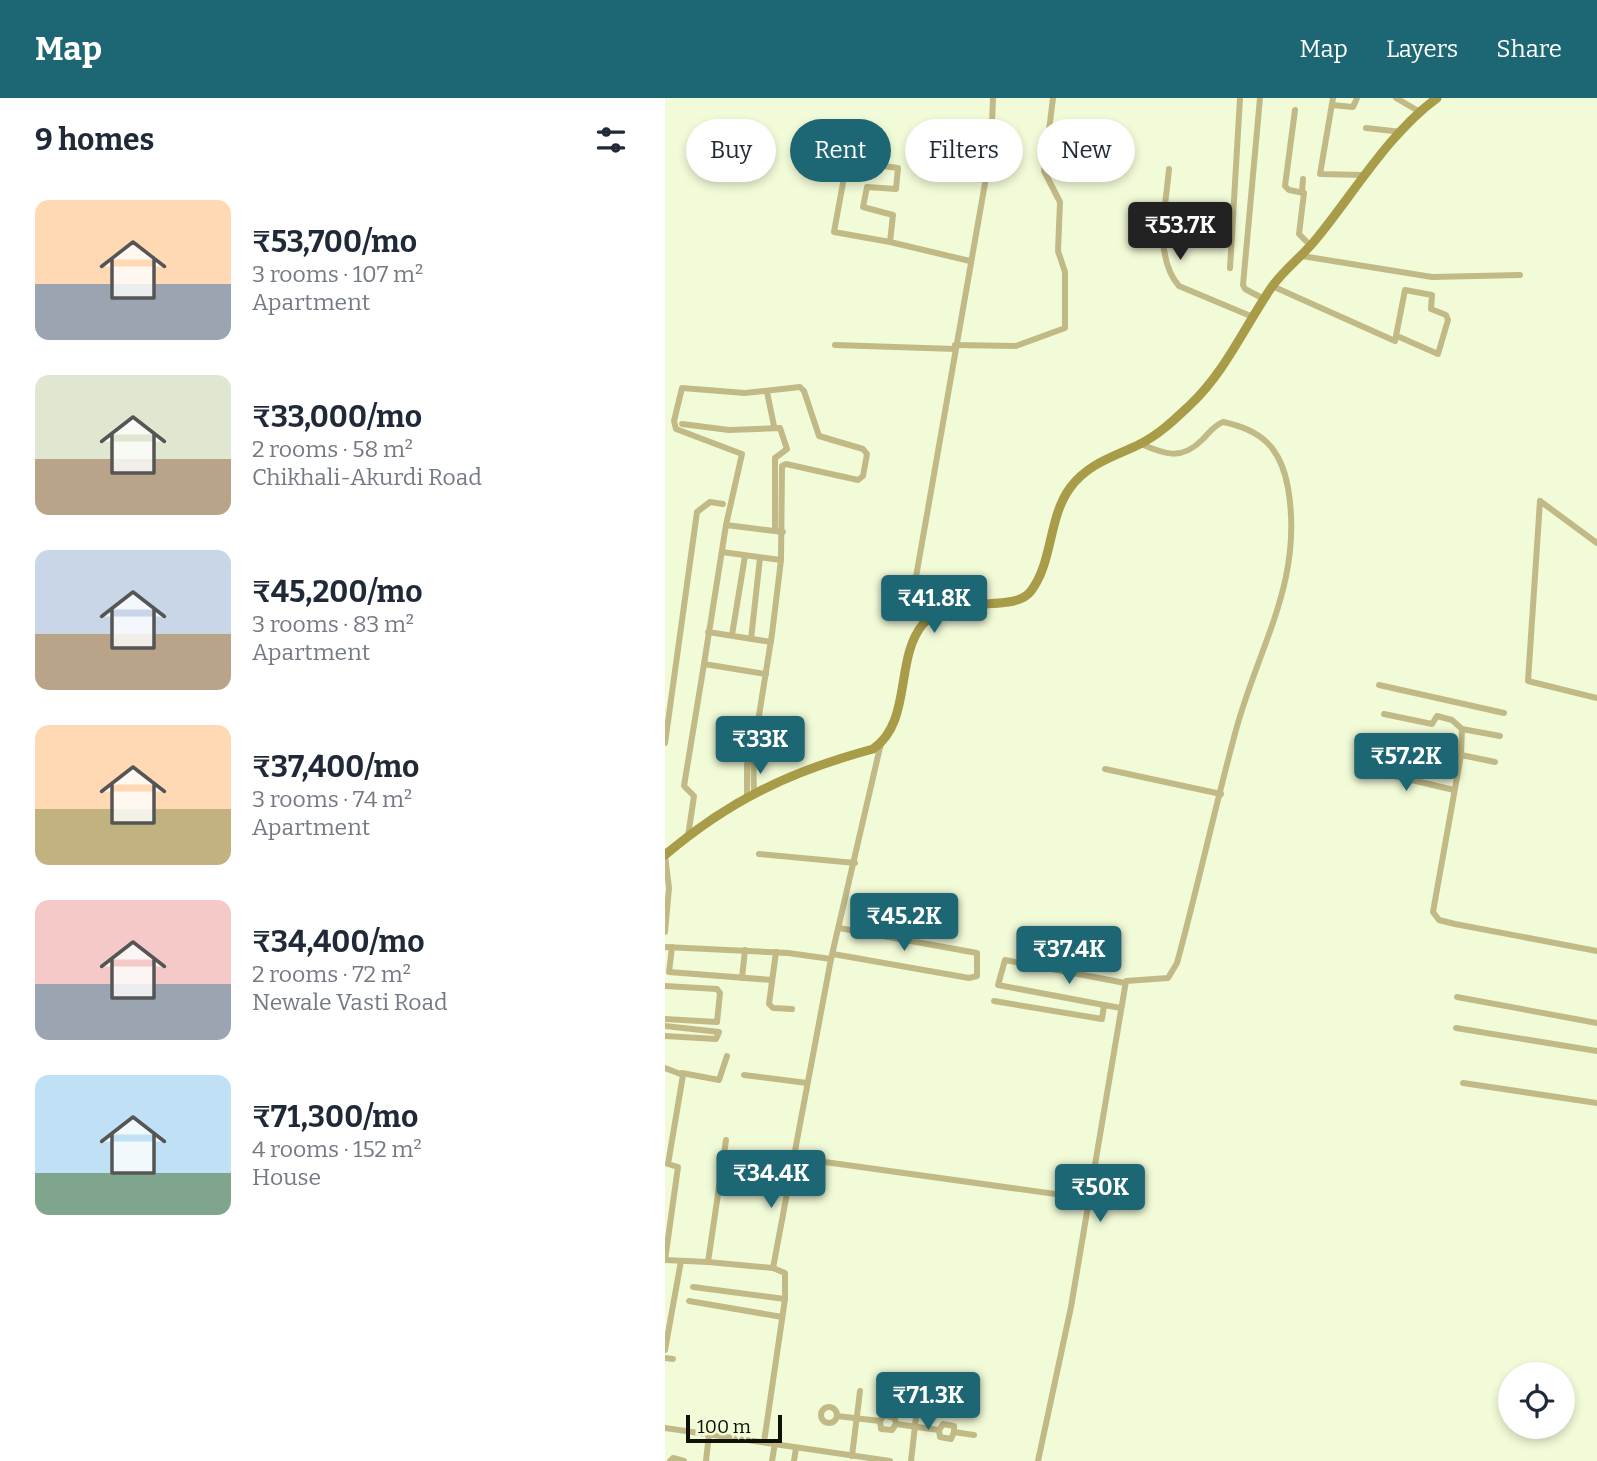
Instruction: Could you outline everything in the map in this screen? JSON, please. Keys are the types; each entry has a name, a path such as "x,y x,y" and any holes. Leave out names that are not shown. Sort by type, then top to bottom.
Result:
{"main road":[{"path":"665,855 750,794 788,776 881,743 892,724 915,639 931,617 959,605 1014,601 1029,594 1037,578 1061,503 1074,483 1089,468 1141,444 1206,389 1272,286 1311,246 1364,175 1420,112 1437,98"}],"street":[{"path":"931,617 916,579 969,261 991,149 993,98"},
{"path":"835,345 1016,346 1065,328 1065,272 1058,251 1060,202 1044,171 1053,98"},
{"path":"1230,268 1240,98"},
{"path":"1261,98 1243,285 1264,299"},
{"path":"1357,98 1353,107 1333,101 1320,174 1364,175"},
{"path":"1396,98 1420,112"},
{"path":"1295,110 1285,186 1289,190 1302,191"},
{"path":"1366,128 1402,132"},
{"path":"890,242 893,215 863,207 867,187 896,189 898,168 847,161 834,232 969,261"},
{"path":"1169,169 1164,253 1172,278 1179,286 1253,317"},
{"path":"1303,179 1302,191 1305,195 1299,234 1311,246"},
{"path":"1302,256 1431,276 1520,275"},
{"path":"1272,286 1392,341 1397,336 1405,290 1432,295 1431,309 1446,315 1448,320 1438,354 1397,336"},
{"path":"688,836 694,796 684,786 726,525 742,454 676,429 674,421 682,388 767,392 802,388 817,433 863,449 867,454 863,476 858,480 784,465 781,560 753,753 747,764 750,794"},
{"path":"767,392 774,426"},
{"path":"682,424 729,430 774,426 780,428 787,449 775,458 775,531"},
{"path":"1121,1008 998,985 1005,960 1125,983 1142,979 1158,981 1173,973 1238,722 1284,595 1289,571 1292,522 1285,473 1269,444 1239,424 1220,424 1196,446 1176,455 1167,455 1141,444"},
{"path":"1597,543 1541,501 1528,681 1597,698"},
{"path":"665,743 697,512 710,502 723,504"},
{"path":"726,525 783,532"},
{"path":"722,552 781,560"},
{"path":"732,635 745,556"},
{"path":"751,639 760,558"},
{"path":"708,632 771,642"},
{"path":"703,664 766,674"},
{"path":"1379,685 1504,713"},
{"path":"1384,714 1432,724 1437,716 1452,720 1462,729 1500,736"},
{"path":"1462,729 1461,755 1432,905 1439,920 1597,951"},
{"path":"1369,736 1495,762"},
{"path":"773,1268 796,1158 807,1083 832,956 881,743"},
{"path":"1105,769 1221,794"},
{"path":"1365,769 1454,790"},
{"path":"759,854 855,863"},
{"path":"665,855 669,888 665,932"},
{"path":"772,980 669,972 668,947 832,956 969,978 977,976 977,953 839,928"},
{"path":"742,978 745,950"},
{"path":"776,952 770,1006 792,1009"},
{"path":"1038,1461 1091,1199 1125,983"},
{"path":"665,986 716,989 720,993 717,1022 665,1019"},
{"path":"1457,997 1597,1023"},
{"path":"994,1001 1118,1021"},
{"path":"1102,1019 1104,1005"},
{"path":"665,1026 719,1032 716,1039 665,1036"},
{"path":"1456,1028 1597,1051"},
{"path":"665,1068 719,1080 727,1056"},
{"path":"682,1073 666,1164 678,1167 665,1257 681,1261 773,1268 786,1274 785,1299 764,1441"},
{"path":"744,1075 807,1083"},
{"path":"1463,1083 1597,1103"},
{"path":"708,1262 726,1140"},
{"path":"796,1158 1091,1199"},
{"path":"665,1350 681,1261"},
{"path":"694,1287 785,1299"},
{"path":"688,1301 782,1317"},
{"path":"665,1358 673,1359"},
{"path":"856,1458 856,1418 860,1391"},
{"path":"911,1461 918,1400"},
{"path":"837,1416 880,1421 882,1416 894,1417 895,1424 939,1430 943,1424 954,1426 954,1432 974,1435"},
{"path":"665,1428 889,1461"},
{"path":"706,1461 709,1434"},
{"path":"772,1461 775,1443"},
{"path":"795,1461 796,1448"},
{"path":"670,1461 673,1458 684,1461"}]}
